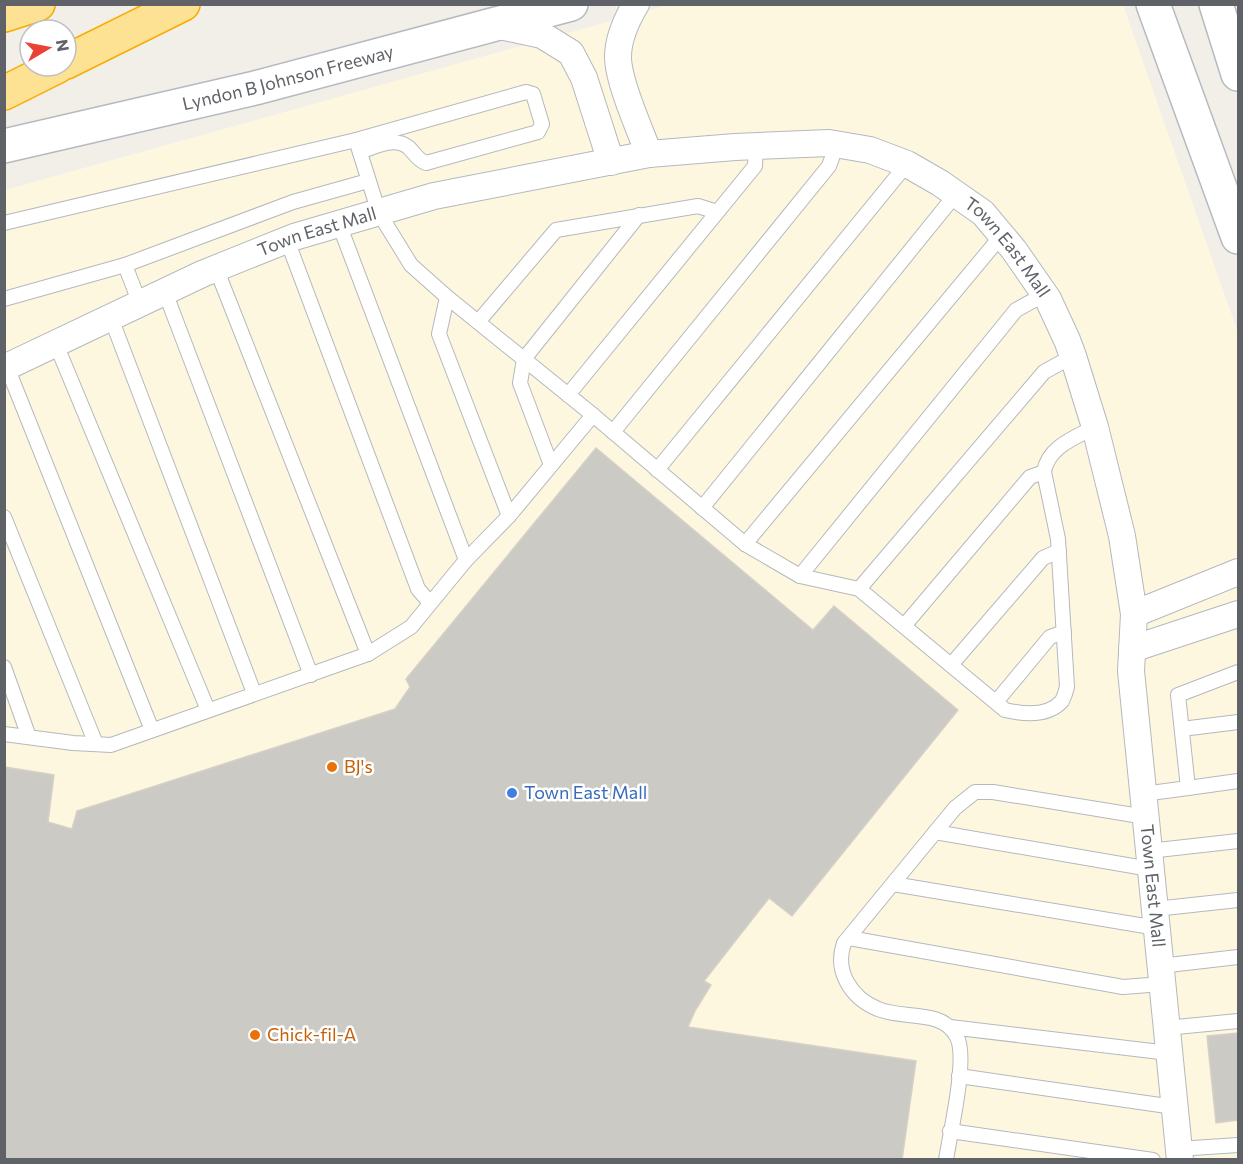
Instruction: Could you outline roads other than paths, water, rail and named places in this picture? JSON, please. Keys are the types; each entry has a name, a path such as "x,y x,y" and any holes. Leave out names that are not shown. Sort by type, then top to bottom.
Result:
{"highway":[{"path":"4,15 38,4"},
{"path":"78,56 183,4"},
{"path":"4,93 34,78"}],"main road":[{"name":"Lyndon B Johnson Freeway","path":"4,146 255,88 571,4"},
{"path":"1153,4 1239,237"},
{"path":"1216,4 1239,74"}],"street":[{"path":"636,4 625,22 618,57 624,86 649,154"},
{"path":"495,25 542,35 572,53 584,78 611,162"},
{"name":"Town East Mall","path":"6,367 216,268 287,240 434,196 649,154 829,142 870,150 907,164 956,194 983,213 1014,250 1045,294 1073,357 1095,427 1122,536 1134,614 1131,671 1179,1154"},
{"path":"1134,614 1239,572"},
{"path":"1132,649 1239,614"}],"lane":[{"path":"4,223 358,146 395,141 408,147 417,158 426,163 538,132 542,124 533,94 526,92 358,146"},
{"path":"613,432 829,166 837,144"},
{"path":"358,146 379,213 411,265 447,297 568,394 745,544 800,576 860,590 1005,710 1025,714 1047,710 1062,701 1067,687 1059,551 1044,472 1046,464 1060,445 1095,427"},
{"path":"568,394 754,166 756,146"},
{"path":"657,470 907,164"},
{"path":"4,299 125,265 293,202 368,180"},
{"path":"702,508 956,194"},
{"path":"478,322 556,230 698,206 717,212"},
{"path":"551,465 520,383 524,359 639,215"},
{"path":"339,224 466,560"},
{"path":"745,544 1002,235"},
{"path":"287,240 418,589 430,603"},
{"path":"125,265 140,304"},
{"path":"216,268 368,654"},
{"path":"165,292 310,675"},
{"path":"800,576 1016,309 1045,294"},
{"path":"447,297 439,334 509,516"},
{"path":"111,318 254,693"},
{"path":"56,344 208,710"},
{"path":"860,590 1044,372 1073,357"},
{"path":"6,367 152,730"},
{"path":"4,734 111,745 368,654 411,627 466,560 509,516 593,415"},
{"path":"904,626 1030,477 1044,472"},
{"path":"4,517 96,744"},
{"path":"951,665 1043,558 1059,551"},
{"path":"996,702 1050,637 1064,632"},
{"path":"4,667 29,737"},
{"path":"1188,788 1178,695 1239,672"},
{"path":"1182,729 1239,722"},
{"path":"1239,781 1188,788 1144,805 975,792 955,808 844,943 840,954 843,977 856,994 878,1009 930,1017 950,1027 1167,1041 1239,1021"},
{"path":"935,832 1150,860 1239,841"},
{"path":"892,884 1156,919 1239,900"},
{"path":"849,938 1123,987 1161,975 1239,957"},
{"path":"946,1160 959,1077 960,1045 950,1027"},
{"path":"959,1077 1174,1107"},
{"path":"950,1131 1153,1160"},
{"path":"1179,1154 1239,1145"}],"place":[{"name":"BJ's","path":"332,767"},
{"name":"Town East Mall","path":"512,793"},
{"name":"Chick-fil-A","path":"255,1035"}]}
